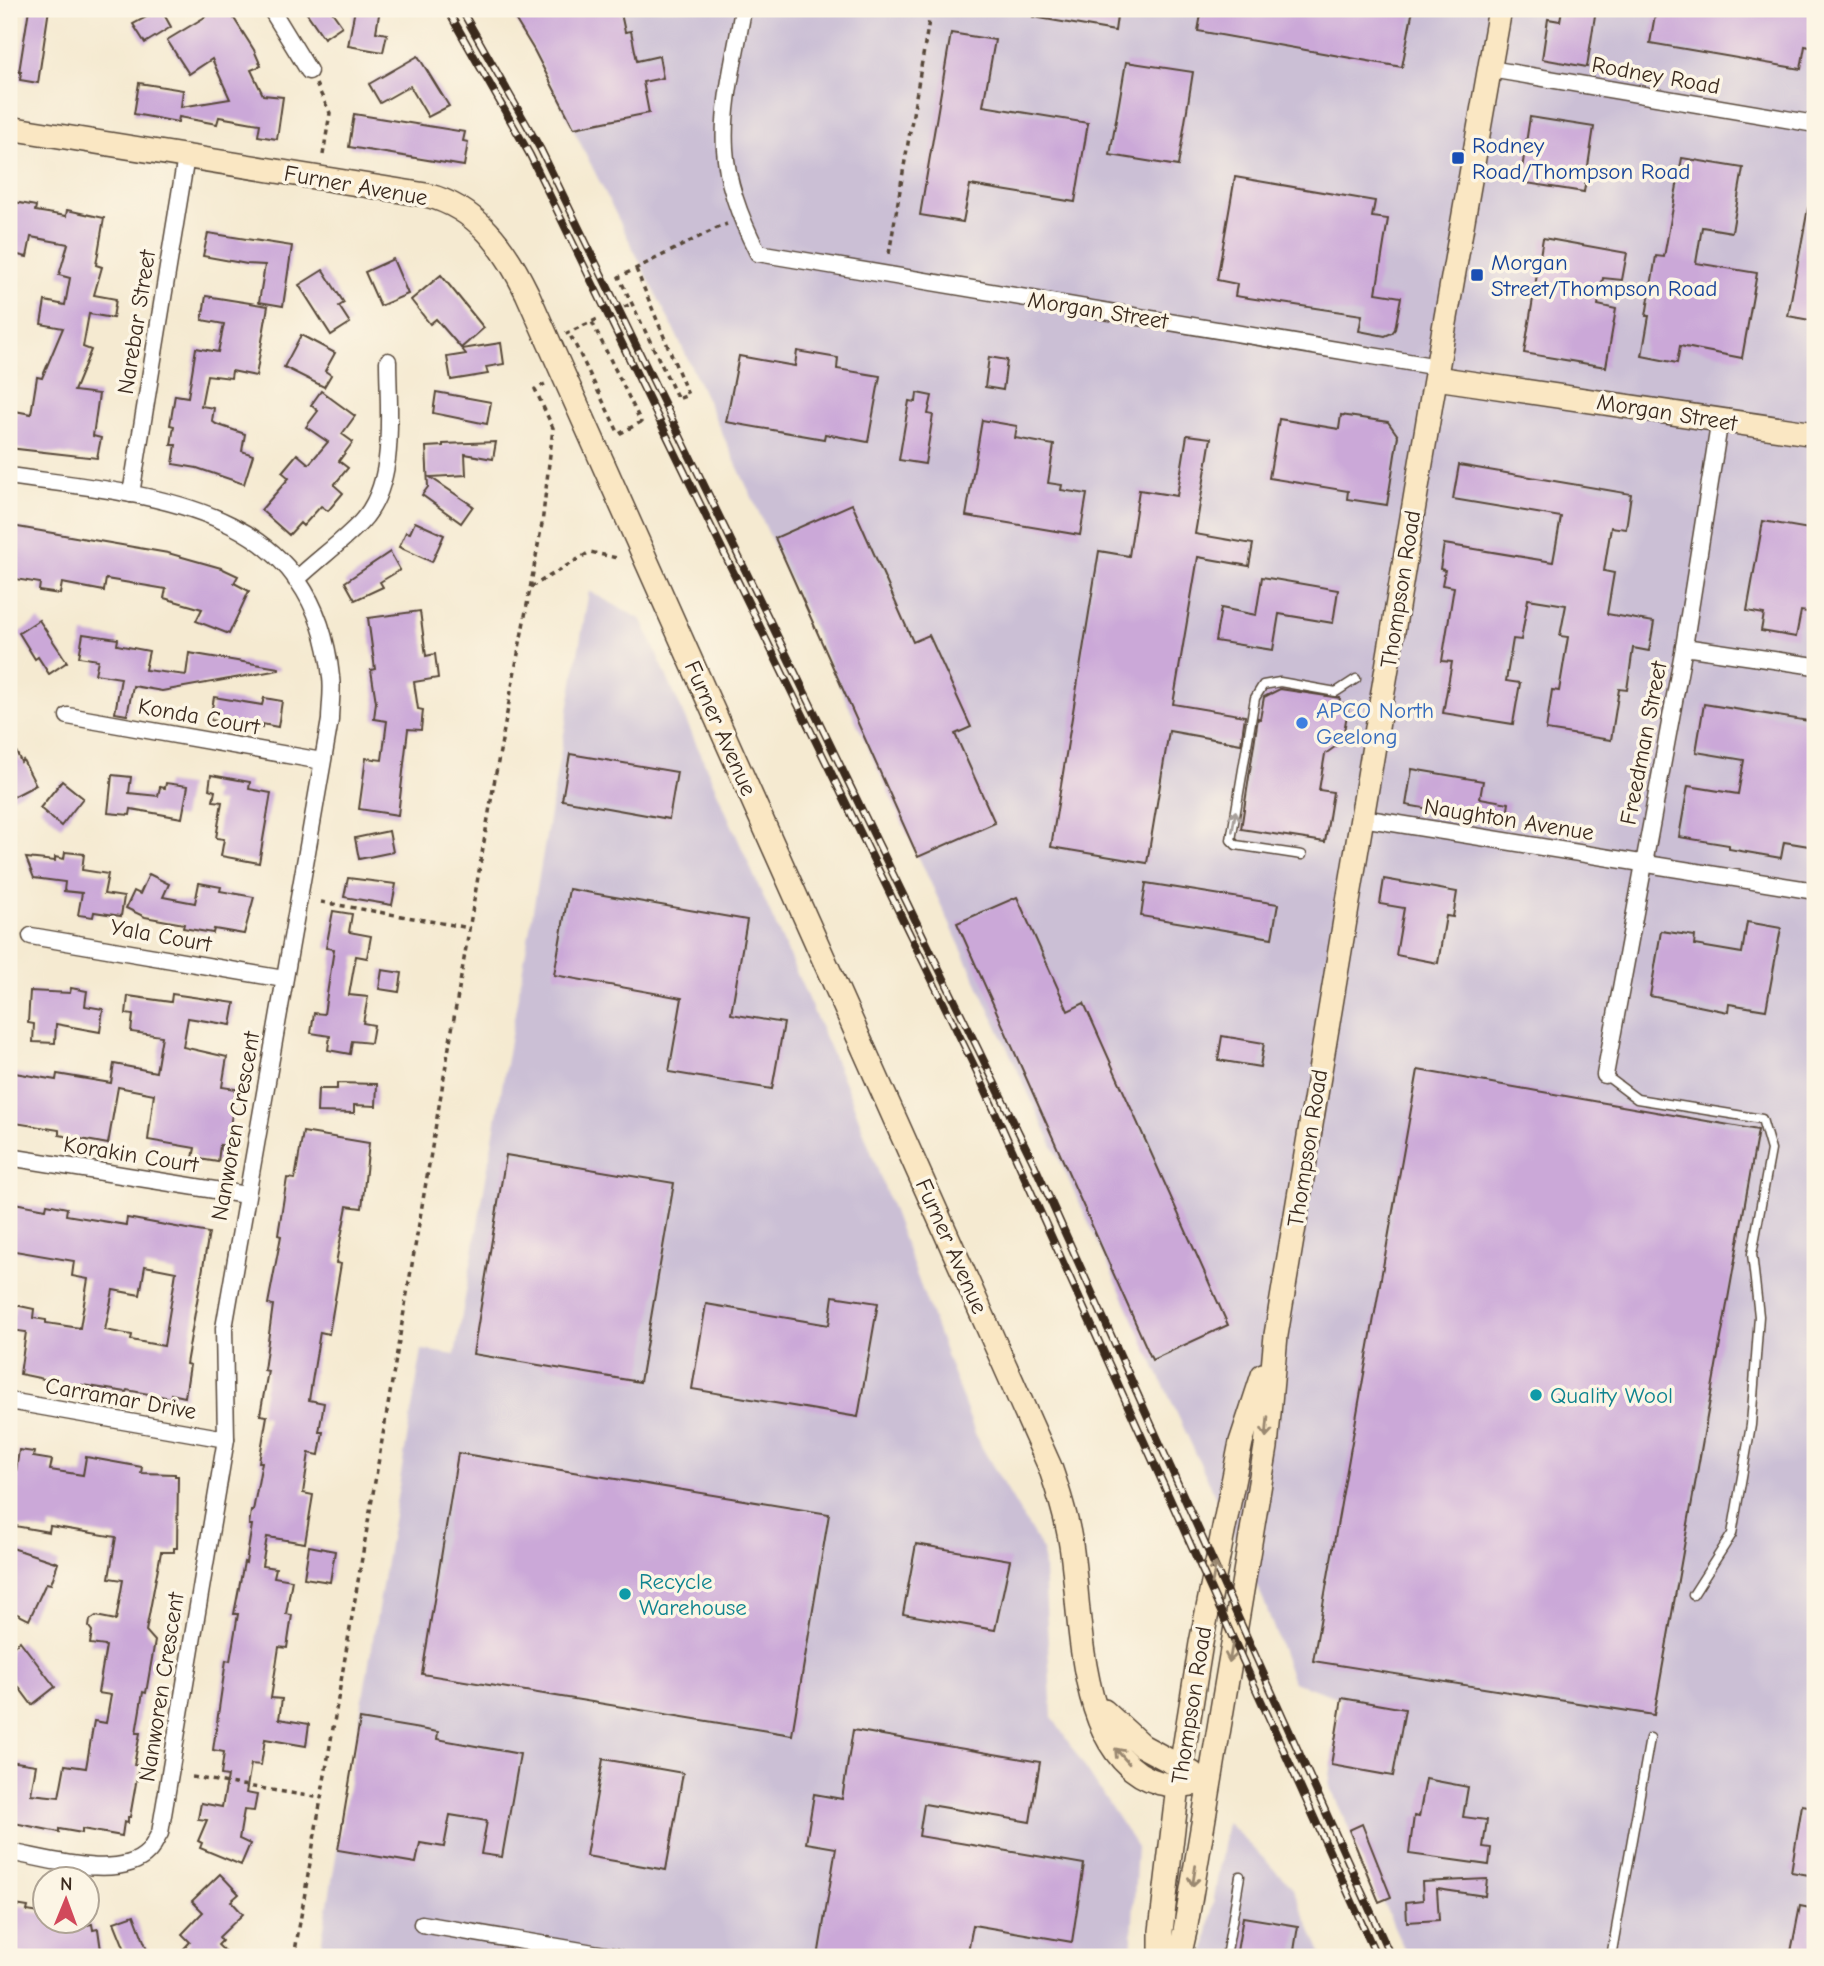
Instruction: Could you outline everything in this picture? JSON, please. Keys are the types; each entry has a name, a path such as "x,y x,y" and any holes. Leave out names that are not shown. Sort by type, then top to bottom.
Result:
{"main road":[{"name":"Thompson Road","path":"1179,1957 1266,1447 1276,1335 1500,9"},
{"name":"Furner Avenue","path":"9,128 435,197 473,217 493,236 527,293 1050,1467 1062,1502 1071,1545 1081,1644 1092,1698 1136,1742 1179,1776"},
{"name":"Morgan Street","path":"1437,372 1815,434"},
{"name":"Thompson Road","path":"1161,1957 1161,1931 1179,1776 1201,1643 1241,1442 1276,1335"},
{"path":"1179,1776 1208,1782"}],"street":[{"path":"271,9 309,71"},
{"path":"742,219 728,172 725,148 727,108 743,9"},
{"name":"Rodney Road","path":"1490,69 1815,124"},
{"name":"Narebar Street","path":"131,494 186,157"},
{"name":"Morgan Street","path":"742,219 758,253 1437,372"},
{"path":"296,580 362,521 380,491 387,460 388,361"},
{"name":"Freedman Street","path":"1605,1075 1684,647 1720,419"},
{"name":"Nanworen Crescent","path":"9,477 131,494 180,505 223,521 256,538 286,565 311,601 331,678 330,720 225,1328 226,1439 160,1833 148,1852 133,1862 106,1869 9,1852"},
{"path":"1684,647 1815,666"},
{"name":"Konda Court","path":"68,716 323,761"},
{"name":"Naughton Avenue","path":"1362,818 1815,891"},
{"name":"Yala Court","path":"31,936 284,979"},
{"name":"Korakin Court","path":"9,1157 246,1195"},
{"name":"Carramar Drive","path":"9,1401 226,1439"},
{"path":"422,1924 556,1952 617,1957"}],"lane":[{"path":"1303,855 1236,845 1231,839 1255,698 1263,685 1280,681 1336,692 1356,679"},
{"path":"1605,1075 1637,1099 1762,1119 1771,1150 1752,1254 1759,1316 1751,1425 1732,1534 1693,1595"},
{"path":"1611,1957 1650,1738"},
{"path":"1226,1957 1240,1876"}],"path":[{"path":"890,254 931,9"},
{"path":"309,71 330,113 323,155"},
{"path":"636,269 688,395 678,399 618,277 719,227 742,219"},
{"path":"624,307 631,303"},
{"path":"570,332 600,318"},
{"path":"570,339 572,338 619,434 641,422 592,322"},
{"path":"294,1957 542,524 553,428 535,389 554,380"},
{"path":"531,587 590,552 617,558"},
{"path":"321,902 470,928"},
{"path":"192,1777 321,1798"}],"shaded area":[{"path":"513,9 1815,9 1815,1957 1408,1957 1329,1785 1340,1698 1293,1682 1264,1601 676,334"},
{"path":"589,591 642,620 850,1095 978,1441 1043,1551 1052,1717 1137,1847 1131,1957 319,1957 422,1350 455,1355"},
{"path":"1227,1822 1292,1887 1323,1957 1204,1957"}],"building":[{"path":"29,9 49,9 38,83 20,80 19,72"},
{"path":"161,9 171,27 145,43 133,24"},
{"path":"200,9 228,9 261,66 251,70 263,95 283,97 277,139 258,136 260,124 219,117 217,124 179,117 178,122 134,114 139,83 183,90 181,107 230,99 212,59 189,74 167,40 205,17"},
{"path":"304,9 330,9 342,26 324,38"},
{"path":"355,9 380,9 376,32 387,34 383,52 348,46"},
{"path":"509,9 620,9 625,32 631,31 637,61 659,56 663,78 643,82 649,113 574,128 534,50"},
{"path":"1034,9 1118,9 1115,31 1033,17"},
{"path":"1202,9 1413,9 1402,67 1198,31"},
{"path":"1562,9 1596,9 1587,67 1542,59 1548,19 1560,21"},
{"path":"1656,9 1815,9 1815,48 1805,46 1801,69 1650,43"},
{"path":"951,33 995,40 983,106 1088,123 1075,202 970,185 963,222 920,215"},
{"path":"418,56 449,106 428,117 410,86 380,103 369,84"},
{"path":"1126,62 1193,72 1178,166 1110,155"},
{"path":"354,114 465,132 463,141 468,142 464,166 349,147"},
{"path":"1530,117 1594,127 1584,192 1520,182"},
{"path":"1682,158 1743,168 1732,232 1702,227 1696,263 1757,273 1742,358 1680,346 1677,363 1642,356 1656,256 1664,257"},
{"path":"1235,177 1375,201 1372,217 1388,219 1376,293 1401,297 1392,333 1385,336 1359,331 1362,315 1235,296 1237,284 1217,280"},
{"path":"9,201 36,206 35,211 66,216 67,210 104,218 96,265 102,267 94,295 116,299 113,318 89,314 83,347 91,350 74,391 99,394 93,436 101,438 97,458 9,448 15,411 31,414 37,377 42,378 63,328 41,324 45,301 65,305 70,278 59,275 68,244 31,237 27,257 9,253"},
{"path":"1808,208 1815,209 1815,321 1788,316"},
{"path":"208,233 292,246 283,306 259,302 265,265 203,256"},
{"path":"1543,238 1627,253 1622,280 1603,278 1598,305 1616,309 1606,367 1524,353"},
{"path":"393,259 408,294 380,306 365,272"},
{"path":"323,270 344,303 339,306 350,323 331,335 299,285"},
{"path":"441,275 484,328 461,348 436,319 430,324 411,300"},
{"path":"206,296 268,306 256,376 232,371 231,378 207,375 201,406 214,408 212,421 216,424 245,434 242,451 253,455 244,484 197,468 173,464 176,445 171,445 174,426 170,425 175,395 188,397 196,348 218,352 224,324 202,320"},
{"path":"301,335 335,353 325,371 331,375 324,387 284,367"},
{"path":"501,343 504,364 486,367 488,374 451,380 447,357 466,354 462,349"},
{"path":"797,351 838,358 837,369 880,376 868,442 825,434 824,439 726,422 739,356 795,366"},
{"path":"989,357 1007,360 1003,390 985,387"},
{"path":"321,391 355,416 342,434 353,442 339,461 348,468 334,485 343,493 328,511 321,506 303,526 300,523 289,535 261,510 289,478 282,472 297,454 309,464 328,442 306,427 318,411 311,405"},
{"path":"436,392 491,402 487,424 433,413"},
{"path":"917,393 932,396 928,414 933,415 925,464 899,460 909,401 916,402"},
{"path":"1341,415 1388,422 1398,436 1387,505 1347,499 1348,491 1269,478 1279,419 1339,429"},
{"path":"982,420 1017,426 1015,438 1054,445 1048,483 1062,485 1061,490 1087,494 1080,535 966,516"},
{"path":"1187,435 1211,438 1195,534 1253,544 1249,566 1198,557 1173,704 1245,716 1241,744 1169,731 1147,863 1051,847 1099,551 1129,556 1139,490 1177,496"},
{"path":"496,442 493,459 465,454 466,475 430,477 473,506 461,523 422,495 428,487 426,447"},
{"path":"1459,465 1631,494 1626,529 1611,527 1604,571 1614,573 1607,614 1654,622 1649,651 1633,648 1627,690 1619,689 1611,740 1546,730 1552,690 1559,691 1568,637 1560,636 1566,605 1528,599 1521,640 1513,639 1506,681 1520,683 1513,724 1443,713 1452,662 1442,661 1454,587 1442,585 1445,570 1440,569 1444,544 1553,562 1561,517 1453,499"},
{"path":"852,504 913,642 929,635 971,727 955,734 995,823 918,857 775,538"},
{"path":"1763,521 1815,530 1815,613 1801,611 1796,637 1761,631 1764,614 1747,611"},
{"path":"415,522 444,535 432,562 399,547 406,532 410,533"},
{"path":"12,526 168,553 221,568 238,576 234,583 249,591 229,634 196,621 202,609 164,598 166,589 106,579 104,591 62,583 60,594 39,591 40,583 9,578"},
{"path":"390,552 400,570 380,582 383,587 355,600 345,582"},
{"path":"1262,577 1338,590 1333,623 1279,614 1273,650 1215,641 1221,608 1256,615"},
{"path":"420,611 426,656 435,654 438,678 414,682 418,709 423,710 421,730 408,729 398,815 359,809 366,758 382,760 387,721 374,719 376,702 371,670 375,669 368,618"},
{"path":"39,620 67,662 49,674 38,657 35,659 19,633"},
{"path":"83,634 118,639 117,645 149,651 145,670 186,675 189,653 279,670 162,691 133,686 127,715 115,713 121,678 95,674 98,660 79,657"},
{"path":"1280,689 1340,698 1339,703 1349,704 1342,742 1325,754 1319,790 1333,792 1325,842 1241,829 1258,718 1260,719 1264,697"},
{"path":"214,697 262,705 264,698 282,701 278,727 262,724 262,728 210,720"},
{"path":"1704,704 1815,722 1815,847 1784,842 1781,858 1729,849 1729,845 1679,837 1688,786 1738,794 1744,760 1696,752"},
{"path":"9,736 36,785 9,799"},
{"path":"570,754 677,772 669,819 562,800"},
{"path":"1412,769 1483,781 1480,798 1509,803 1506,822 1406,805"},
{"path":"112,775 131,777 129,793 158,796 160,787 165,788 166,783 188,786 182,818 131,809 130,815 108,813"},
{"path":"211,775 250,782 249,789 271,793 259,863 221,856 224,839 216,838 222,802 213,801 215,791 209,789"},
{"path":"62,781 83,798 61,826 40,808"},
{"path":"389,831 393,852 359,859 355,838"},
{"path":"65,852 84,854 82,870 108,874 104,894 124,897 121,916 94,912 93,917 78,915 82,893 64,891 65,882 34,878 26,858 55,861 55,857 64,859"},
{"path":"149,874 169,884 163,897 195,903 199,883 221,887 220,891 254,897 244,934 183,928 184,924 145,917 126,908 134,891 140,894"},
{"path":"348,878 396,884 392,905 344,897"},
{"path":"1384,879 1457,892 1453,917 1446,916 1438,963 1396,955 1404,908 1380,904"},
{"path":"1146,883 1278,904 1272,938 1141,916"},
{"path":"569,889 747,920 731,1014 784,1023 772,1089 669,1072 682,998 554,975"},
{"path":"1017,897 1068,1011 1084,1003 1228,1325 1152,1360 957,923"},
{"path":"333,911 352,914 349,932 371,936 367,958 356,956 349,995 368,997 363,1023 374,1025 371,1043 352,1041 350,1054 328,1050 330,1036 311,1033 314,1013 324,1014 334,949 326,948"},
{"path":"1747,922 1781,928 1766,1010 1729,1004 1728,1012 1650,996 1661,931 1695,936 1694,945 1742,953"},
{"path":"382,970 402,973 399,992 379,989"},
{"path":"71,988 87,991 85,1006 103,1009 100,1032 56,1024 55,1043 33,1042 34,1024 28,1023 30,991 70,993"},
{"path":"172,994 235,1003 231,1025 188,1018 183,1047 227,1057 222,1087 236,1089 227,1146 220,1145 218,1162 193,1158 195,1148 148,1140 154,1094 118,1087 108,1144 59,1135 59,1130 9,1122 9,1072 56,1080 57,1074 111,1083 114,1064 156,1072 162,1036 131,1032 133,1015 126,1014 128,996 171,1002"},
{"path":"1222,1036 1264,1043 1260,1067 1218,1060"},
{"name":"Quality Wool","path":"1418,1070 1758,1130 1654,1715 1313,1661"},
{"path":"337,1083 377,1084 376,1106 354,1105 354,1113 317,1112 318,1089 337,1089"},
{"path":"303,1132 369,1143 362,1208 347,1206 336,1263 341,1264 329,1334 320,1332 309,1400 324,1403 319,1432 323,1432 319,1455 309,1453 303,1493 313,1495 305,1543 267,1537 262,1566 276,1568 274,1577 292,1580 286,1614 292,1615 287,1648 279,1647 271,1698 282,1699 279,1719 309,1724 306,1746 265,1739 261,1765 251,1764 246,1793 257,1795 254,1811 244,1810 239,1839 250,1844 241,1865 200,1848 202,1843 198,1841 207,1820 198,1819 201,1803 222,1807 228,1776 221,1775 224,1752 213,1750 226,1660 230,1661 238,1614 234,1614 244,1562 246,1563 252,1525 249,1525 251,1511 262,1462 259,1462 267,1416 260,1415 268,1371 264,1370 273,1305 268,1304 281,1236 278,1235 287,1178 295,1179"},
{"path":"506,1155 674,1183 640,1382 473,1354"},
{"path":"9,1202 46,1209 47,1204 67,1208 66,1215 126,1225 127,1218 209,1233 186,1364 190,1365 185,1397 171,1394 171,1398 127,1390 82,1387 20,1374 26,1332 11,1330 15,1305 34,1309 33,1318 46,1320 46,1323 80,1328 88,1279 72,1276 74,1261 9,1250","holes":["145,1266 176,1272 164,1346 131,1340 132,1335 105,1330 113,1290 140,1295"]},
{"path":"833,1296 878,1303 858,1417 692,1389 706,1304 829,1325"},
{"path":"19,1450 34,1452 33,1457 52,1460 50,1470 83,1475 86,1457 142,1467 141,1473 178,1476 177,1548 174,1548 174,1552 161,1552 155,1583 146,1631 155,1641 136,1733 140,1733 134,1765 139,1766 130,1817 128,1823 124,1822 122,1836 82,1829 82,1833 59,1829 59,1832 9,1822 9,1761 36,1765 31,1794 59,1797 65,1765 86,1768 94,1721 106,1723 111,1695 98,1693 106,1646 90,1644 90,1620 96,1616 116,1620 123,1580 109,1578 116,1537 50,1526 49,1532 9,1525 10,1491 13,1492"},
{"name":"Recycle Warehouse","path":"458,1453 829,1514 792,1735 422,1674"},
{"path":"916,1544 1010,1560 995,1630 903,1614"},
{"path":"309,1546 335,1551 330,1582 304,1578"},
{"path":"9,1547 58,1563 51,1584 46,1583 29,1620 9,1610"},
{"path":"20,1641 55,1687 32,1705 9,1674 9,1650"},
{"path":"1342,1698 1405,1709 1393,1776 1331,1765"},
{"path":"360,1719 438,1732 437,1739 520,1754 502,1857 481,1854 487,1821 450,1815 444,1847 420,1843 416,1863 338,1850"},
{"path":"853,1730 1040,1762 1030,1822 924,1804 919,1836 1084,1864 1072,1942 973,1925 967,1957 818,1957 836,1848 806,1843 814,1794 842,1799"},
{"path":"603,1759 683,1773 666,1870 586,1856"},
{"path":"1426,1779 1468,1787 1463,1817 1487,1820 1483,1847 1491,1848 1489,1865 1409,1854 1414,1816 1419,1817"},
{"path":"1802,1805 1815,1807 1815,1876 1791,1872"},
{"path":"1362,1824 1391,1897 1379,1902 1349,1830"},
{"path":"220,1874 239,1894 231,1901 243,1914 219,1937 222,1941 218,1945 231,1957 176,1957 190,1942 182,1934 203,1912 192,1901"},
{"path":"1487,1879 1485,1896 1437,1889 1439,1920 1407,1922 1406,1902 1423,1900 1422,1882"},
{"path":"9,1904 28,1907 27,1911 32,1912 32,1934 99,1934 102,1957 24,1957 24,1954 9,1951"},
{"path":"1800,1906 1815,1909 1810,1939 1815,1940 1815,1957 1790,1957"},
{"path":"134,1915 150,1957 128,1957 114,1922"},
{"path":"1243,1917 1298,1926 1293,1957 1236,1957"}],"railway":[{"path":"447,9 530,155 977,1072 1377,1957"},
{"path":"461,9 541,150 1034,1164 1391,1957"}],"place":[{"name":"Rodney Road/Thompson Road","path":"1458,158"},
{"name":"Morgan Street/Thompson Road","path":"1477,275"},
{"name":"APCO North Geelong","path":"1302,723"},
{"name":"Quality Wool","path":"1536,1395"},
{"name":"Recycle Warehouse","path":"625,1594"}]}
